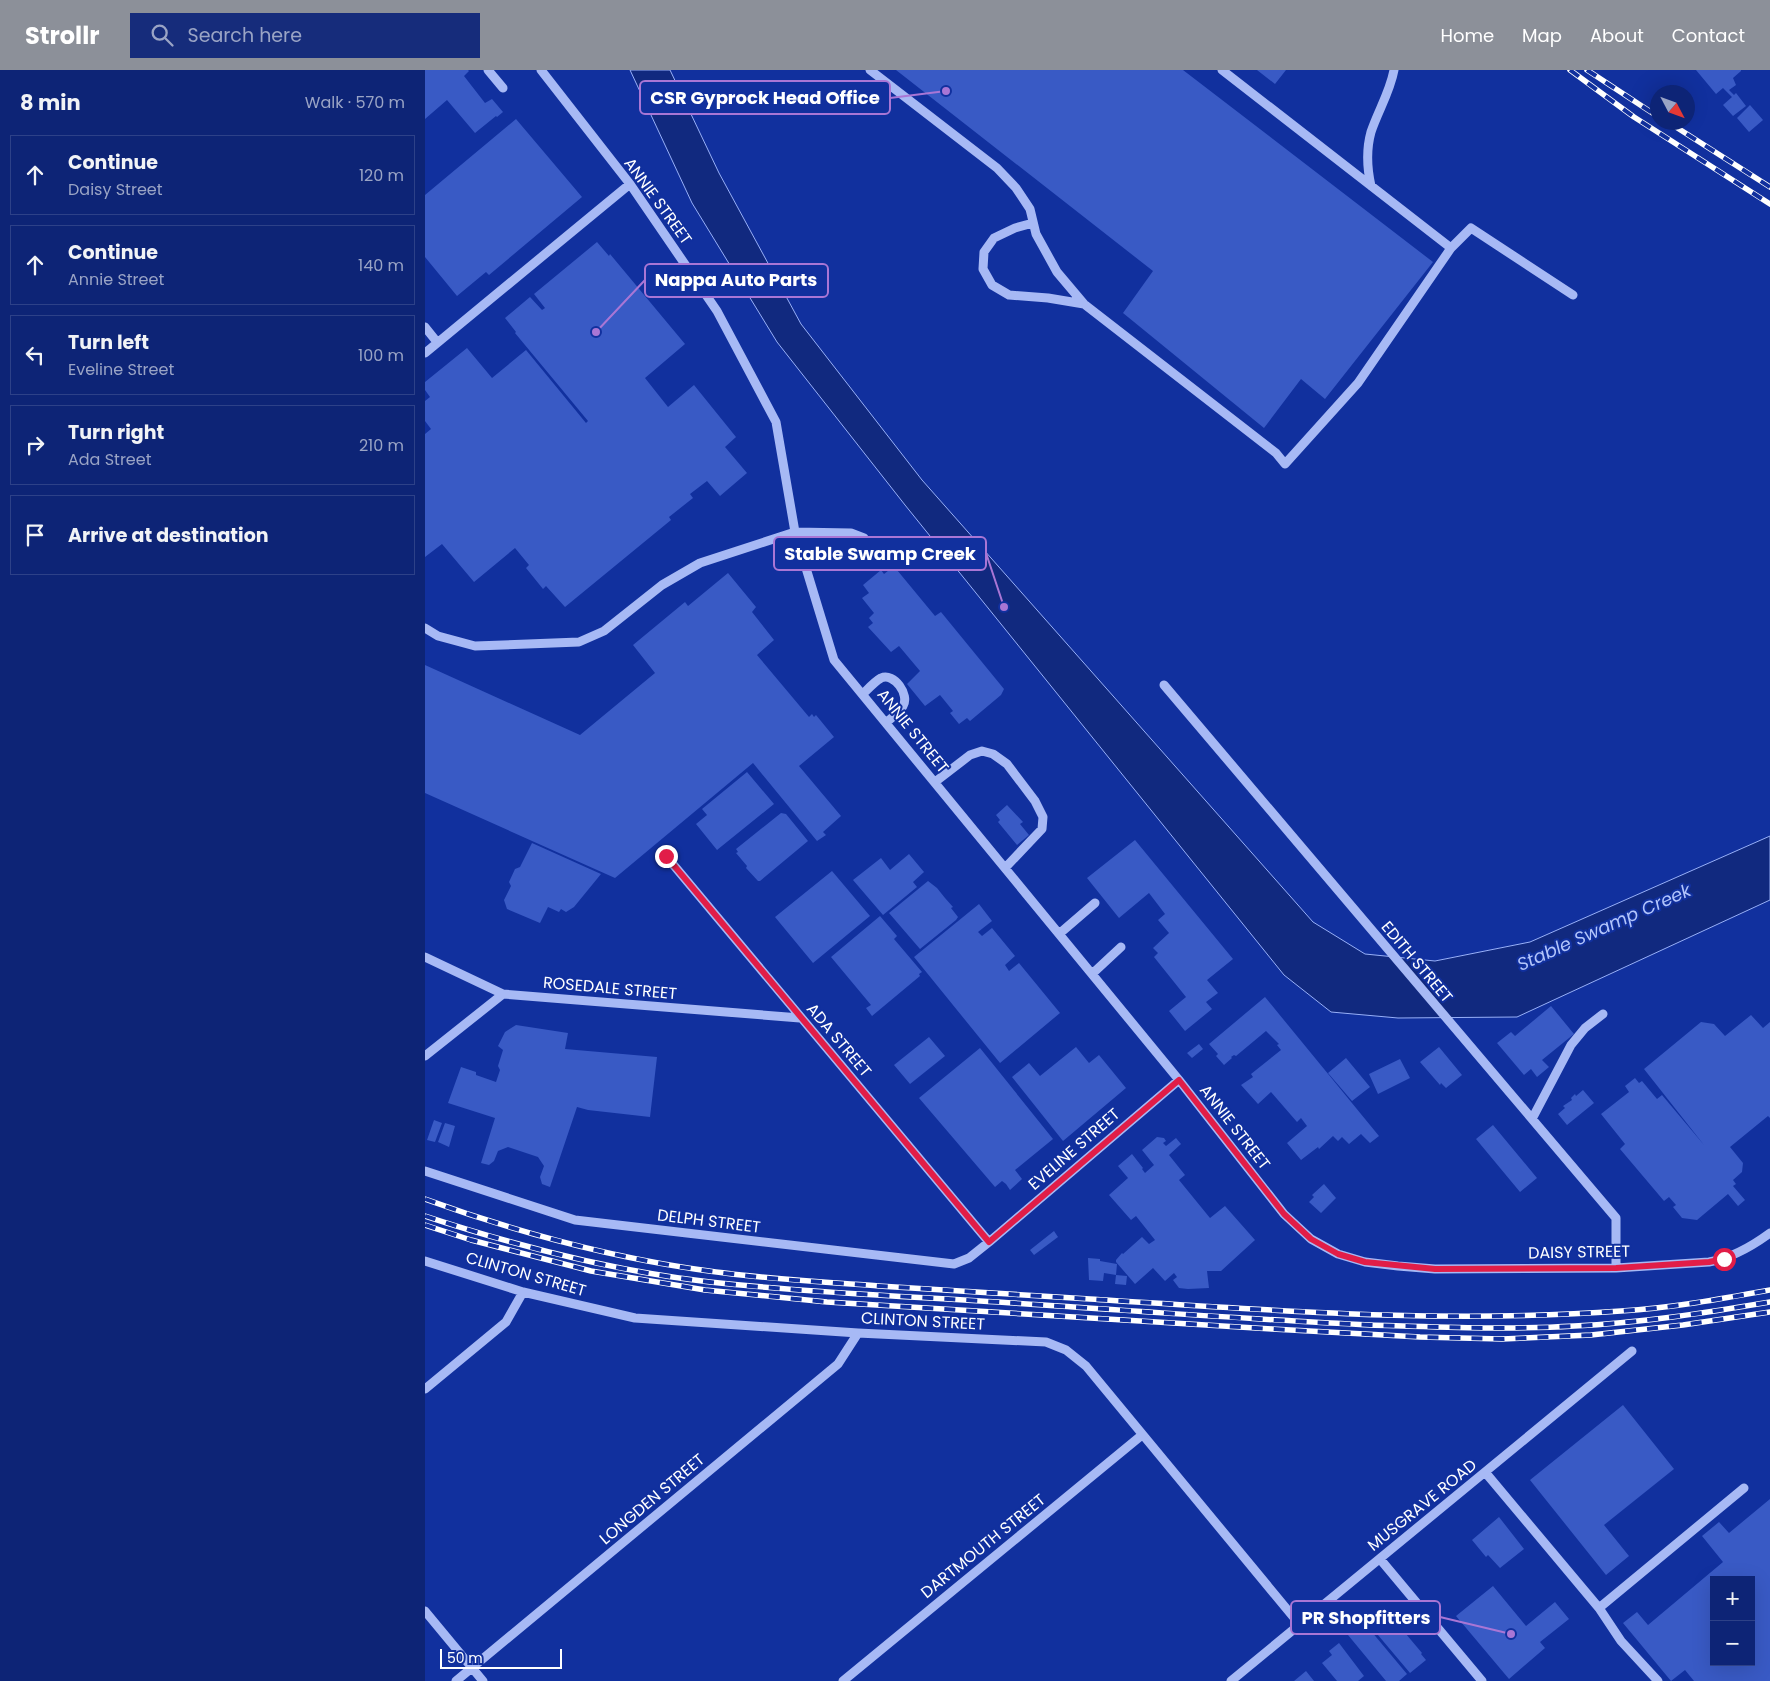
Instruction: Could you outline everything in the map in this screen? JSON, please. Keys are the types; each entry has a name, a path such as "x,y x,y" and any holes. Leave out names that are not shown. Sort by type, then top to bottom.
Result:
{"street":[{"path":"488,70 503,88"},
{"name":"ANNIE STREET","path":"541,70 629,184 717,310 776,422 795,532 834,660 1179,1080 1284,1214 1311,1239 1338,1254 1365,1262 1435,1269"},
{"path":"870,70 997,168 1016,188 1029,208 1036,234 1057,272 1083,304 1276,453 1285,464 1358,383 1451,248 1471,228 1573,295"},
{"path":"1222,70 1451,248"},
{"path":"1371,186 1367,168 1371,133 1392,81 1394,70"},
{"path":"425,353 629,184"},
{"path":"1033,222 994,238 984,252 983,269 992,285 1009,295 1048,298 1083,304"},
{"path":"425,327 437,342"},
{"path":"425,628 438,636 475,646 579,642 604,631 662,585 700,563 795,532 851,533 864,538 876,560"},
{"path":"863,694 882,678 889,677 895,680 903,691 905,700 903,707 886,722"},
{"name":"EDITH STREET","path":"1164,685 1616,1218 1616,1268"},
{"path":"935,782 970,755 982,752 993,754 1007,764 1035,802 1043,817 1042,828 1005,868"},
{"name":"ADA STREET","path":"666,856 989,1242"},
{"path":"1059,934 1095,903"},
{"path":"1092,974 1121,947"},
{"name":"ROSEDALE STREET","path":"425,958 503,994 800,1018"},
{"path":"425,1056 503,994"},
{"path":"1531,1119 1571,1046 1585,1028 1603,1014"},
{"name":"EVELINE STREET","path":"989,1242 1179,1080"},
{"name":"DELPH STREET","path":"425,1171 575,1220 954,1264 969,1258 989,1242"},
{"name":"DAISY STREET","path":"1435,1269 1616,1268 1709,1262 1724,1259 1741,1252 1770,1233"},
{"name":"CLINTON STREET","path":"425,1261 523,1292 635,1318 858,1333 1046,1342 1066,1350 1086,1366 1300,1625"},
{"path":"425,1389 506,1322 523,1292"},
{"name":"LONGDEN STREET","path":"456,1681 838,1364 858,1333"},
{"name":"MUSGRAVE ROAD","path":"1231,1681 1632,1351"},
{"name":"DARTMOUTH STREET","path":"843,1681 1142,1435"},
{"path":"1485,1472 1599,1608 1621,1641 1658,1681"},
{"path":"1599,1608 1744,1488"},
{"path":"1380,1559 1482,1681"},
{"path":"425,1611 483,1681"}],"water":[{"path":"630,70 670,70 719,173 801,324 922,480 1313,922 1365,954 1435,961 1530,942 1770,836 1770,900 1517,1017 1398,1018 1331,1012 1284,975 905,505 777,342 692,203"}],"building":[{"path":"425,70 468,70 464,76 485,103 492,99 503,112 475,133 447,100 425,119"},
{"path":"896,70 1183,70 1433,262 1325,399 1301,379 1264,428 1123,313 1153,271"},
{"path":"1257,70 1286,70 1275,84"},
{"path":"1696,70 1741,70 1733,78 1736,85 1729,90 1734,95 1736,93 1746,106 1733,116 1723,105 1732,97 1723,88 1716,94"},
{"path":"1750,105 1763,120 1749,132 1737,118"},
{"path":"516,119 582,197 489,275 486,272 457,296 425,257 425,195"},
{"path":"597,242 609,256 610,254 685,344 645,378 668,407 694,385 736,437 725,447 747,473 720,496 707,481 690,494 693,498 669,517 671,520 565,607 546,586 543,589 526,568 529,565 515,548 474,582 442,544 425,557 425,434 431,429 425,421 425,401 430,397 425,390 425,382 467,348 492,378 526,350 586,423 588,421 515,333 505,318 530,297 542,310 545,308 534,294"},
{"path":"893,567 935,616 941,612 1004,689 1001,695 970,721 967,718 959,724 950,713 953,711 940,695 925,706 907,684 920,671 899,646 891,652 868,627 873,623 869,618 874,613 862,598 869,593 863,585 881,570 884,574"},
{"path":"728,573 756,607 752,612 774,640 757,655 809,717 812,714 814,717 816,715 834,737 799,766 841,816 823,832 826,835 817,841 753,763 615,878 425,793 425,665 580,735 655,673 633,645 685,602 688,606"},
{"path":"747,772 774,804 717,850 696,824 707,815 702,809"},
{"path":"1007,805 1023,822 1020,824 1029,835 1017,845 998,822 1000,820 996,815"},
{"path":"781,813 786,814 808,841 758,881 746,868 747,866 736,853 738,852 736,849"},
{"path":"1135,840 1233,959 1207,980 1218,993 1206,1002 1212,1009 1185,1031 1169,1011 1186,997 1154,957 1158,953 1153,948 1169,933 1158,920 1165,914 1149,893 1119,918 1087,878"},
{"path":"532,843 601,874 574,907 566,912 561,909 559,912 548,907 540,923 507,909 504,900 511,886 509,882 515,869 520,867"},
{"path":"909,854 924,872 913,882 917,887 883,915 853,880 881,858 890,870"},
{"path":"832,871 870,916 813,963 775,917"},
{"path":"928,881 937,888 953,907 951,908 958,917 920,949 889,913"},
{"path":"979,904 992,921 978,932 982,936 992,928 1015,956 1005,965 1009,971 1019,963 1060,1013 1000,1063 914,957"},
{"path":"880,916 897,936 894,939 922,972 919,974 920,976 872,1016 866,1008 871,1005 831,957"},
{"path":"1265,997 1379,1136 1370,1143 1361,1134 1349,1144 1342,1137 1338,1141 1333,1136 1319,1149 1318,1147 1301,1160 1287,1143 1307,1126 1301,1118 1297,1122 1271,1092 1258,1104 1241,1085 1253,1077 1251,1074 1281,1050 1277,1045 1279,1044 1266,1031 1236,1056 1231,1057 1224,1065 1216,1056 1218,1054 1209,1044"},
{"path":"1551,1006 1574,1034 1542,1060 1549,1067 1537,1077 1531,1069 1524,1075 1497,1043 1511,1032 1515,1036"},
{"path":"1751,1015 1763,1028 1770,1022 1770,1118 1768,1116 1730,1147 1743,1163 1742,1172 1733,1180 1736,1184 1733,1186 1745,1200 1738,1206 1728,1194 1697,1220 1682,1218 1673,1207 1676,1205 1669,1197 1664,1201 1620,1149 1625,1144 1601,1114 1629,1092 1625,1086 1635,1078 1639,1083 1642,1081 1657,1099 1662,1095 1704,1145 1644,1069 1701,1022 1714,1024 1725,1036"},
{"path":"516,1025 568,1033 565,1049 657,1057 650,1117 577,1107 550,1187 542,1184 540,1177 544,1166 538,1157 508,1147 498,1151 494,1161 489,1165 481,1163 495,1118 448,1103 461,1067 496,1082 503,1050 498,1046 505,1032"},
{"path":"929,1037 945,1056 910,1084 894,1065"},
{"path":"1199,1044 1203,1049 1192,1058 1187,1053"},
{"path":"1076,1047 1089,1063 1099,1055 1126,1088 1063,1141 1012,1077 1029,1063 1040,1076"},
{"path":"1439,1047 1462,1075 1446,1088 1441,1083 1440,1085 1420,1062"},
{"path":"980,1048 1053,1139 1015,1170 1022,1179 1010,1190 1002,1181 995,1187 919,1098"},
{"path":"1346,1058 1370,1087 1352,1101 1328,1073"},
{"path":"1400,1059 1410,1078 1378,1094 1369,1074"},
{"path":"1583,1090 1594,1103 1567,1125 1558,1114 1565,1108 1563,1106 1572,1100 1571,1098 1575,1094 1576,1096"},
{"path":"434,1120 442,1123 435,1142 427,1140"},
{"path":"445,1123 455,1126 449,1147 438,1142"},
{"path":"1493,1125 1537,1178 1520,1192 1476,1139"},
{"path":"1157,1137 1164,1138 1166,1141 1163,1143 1166,1146 1176,1138 1181,1144 1169,1155 1185,1175 1179,1180 1210,1218 1225,1206 1255,1240 1221,1271 1207,1271 1209,1288 1179,1288 1173,1280 1177,1277 1174,1273 1165,1281 1153,1268 1135,1284 1116,1262 1122,1253 1142,1237 1149,1244 1155,1240 1136,1216 1131,1220 1109,1195 1128,1178 1118,1166 1132,1154 1145,1173 1154,1165 1142,1150"},
{"path":"1324,1184 1336,1198 1321,1213 1309,1202 1314,1197 1312,1195"},
{"path":"1054,1231 1058,1237 1034,1255 1030,1250"},
{"path":"1088,1258 1117,1264 1116,1275 1104,1273 1103,1281 1089,1280"},
{"path":"1116,1275 1127,1276 1126,1285 1115,1284"},
{"path":"1623,1405 1674,1469 1604,1525 1629,1556 1606,1575 1530,1480"},
{"path":"1770,1499 1770,1681 1694,1681 1685,1670 1671,1681 1623,1623 1637,1612 1648,1625 1723,1562 1702,1536 1719,1522 1729,1533"},
{"path":"1499,1517 1524,1549 1500,1568 1488,1555 1486,1557 1472,1540"},
{"path":"1493,1586 1526,1626 1555,1602 1569,1619 1540,1642 1545,1648 1509,1679 1456,1616"},
{"path":"1381,1610 1392,1624 1395,1621 1426,1660 1410,1673 1367,1622"},
{"path":"1366,1625 1407,1674 1399,1681 1386,1681 1348,1635 1354,1630 1356,1633"},
{"path":"1339,1643 1364,1676 1358,1681 1337,1681 1322,1663 1332,1655 1329,1651"},
{"path":"1306,1671 1314,1681 1294,1681"}],"railway":[{"path":"1570,70 1634,117 1770,204"},
{"path":"1587,70 1650,111"},
{"path":"1681,130 1770,187"},
{"path":"425,1199 530,1233 601,1251 673,1266 751,1276 879,1286 1290,1311 1422,1316 1555,1315 1640,1310 1696,1303 1770,1290"},
{"path":"425,1216 566,1256 637,1271 710,1282 835,1292 1288,1321 1472,1328 1549,1327 1623,1323 1697,1314 1770,1302"},
{"path":"425,1225 471,1240 591,1271 705,1290 827,1302 1272,1329 1420,1337 1502,1339 1591,1335 1683,1325 1770,1312"}],"place":[{"name":"CSR Gyprock Head Office","path":"946,91"},
{"name":"Nappa Auto Parts","path":"596,332"},
{"name":"Stable Swamp Creek","path":"1004,607"},
{"name":"PR Shopfitters","path":"1511,1634"}],"route":[{"path":"666,856 989,1242 1179,1080 1284,1214 1311,1239 1338,1254 1365,1262 1435,1269 1616,1268 1709,1262 1724,1259"}]}
